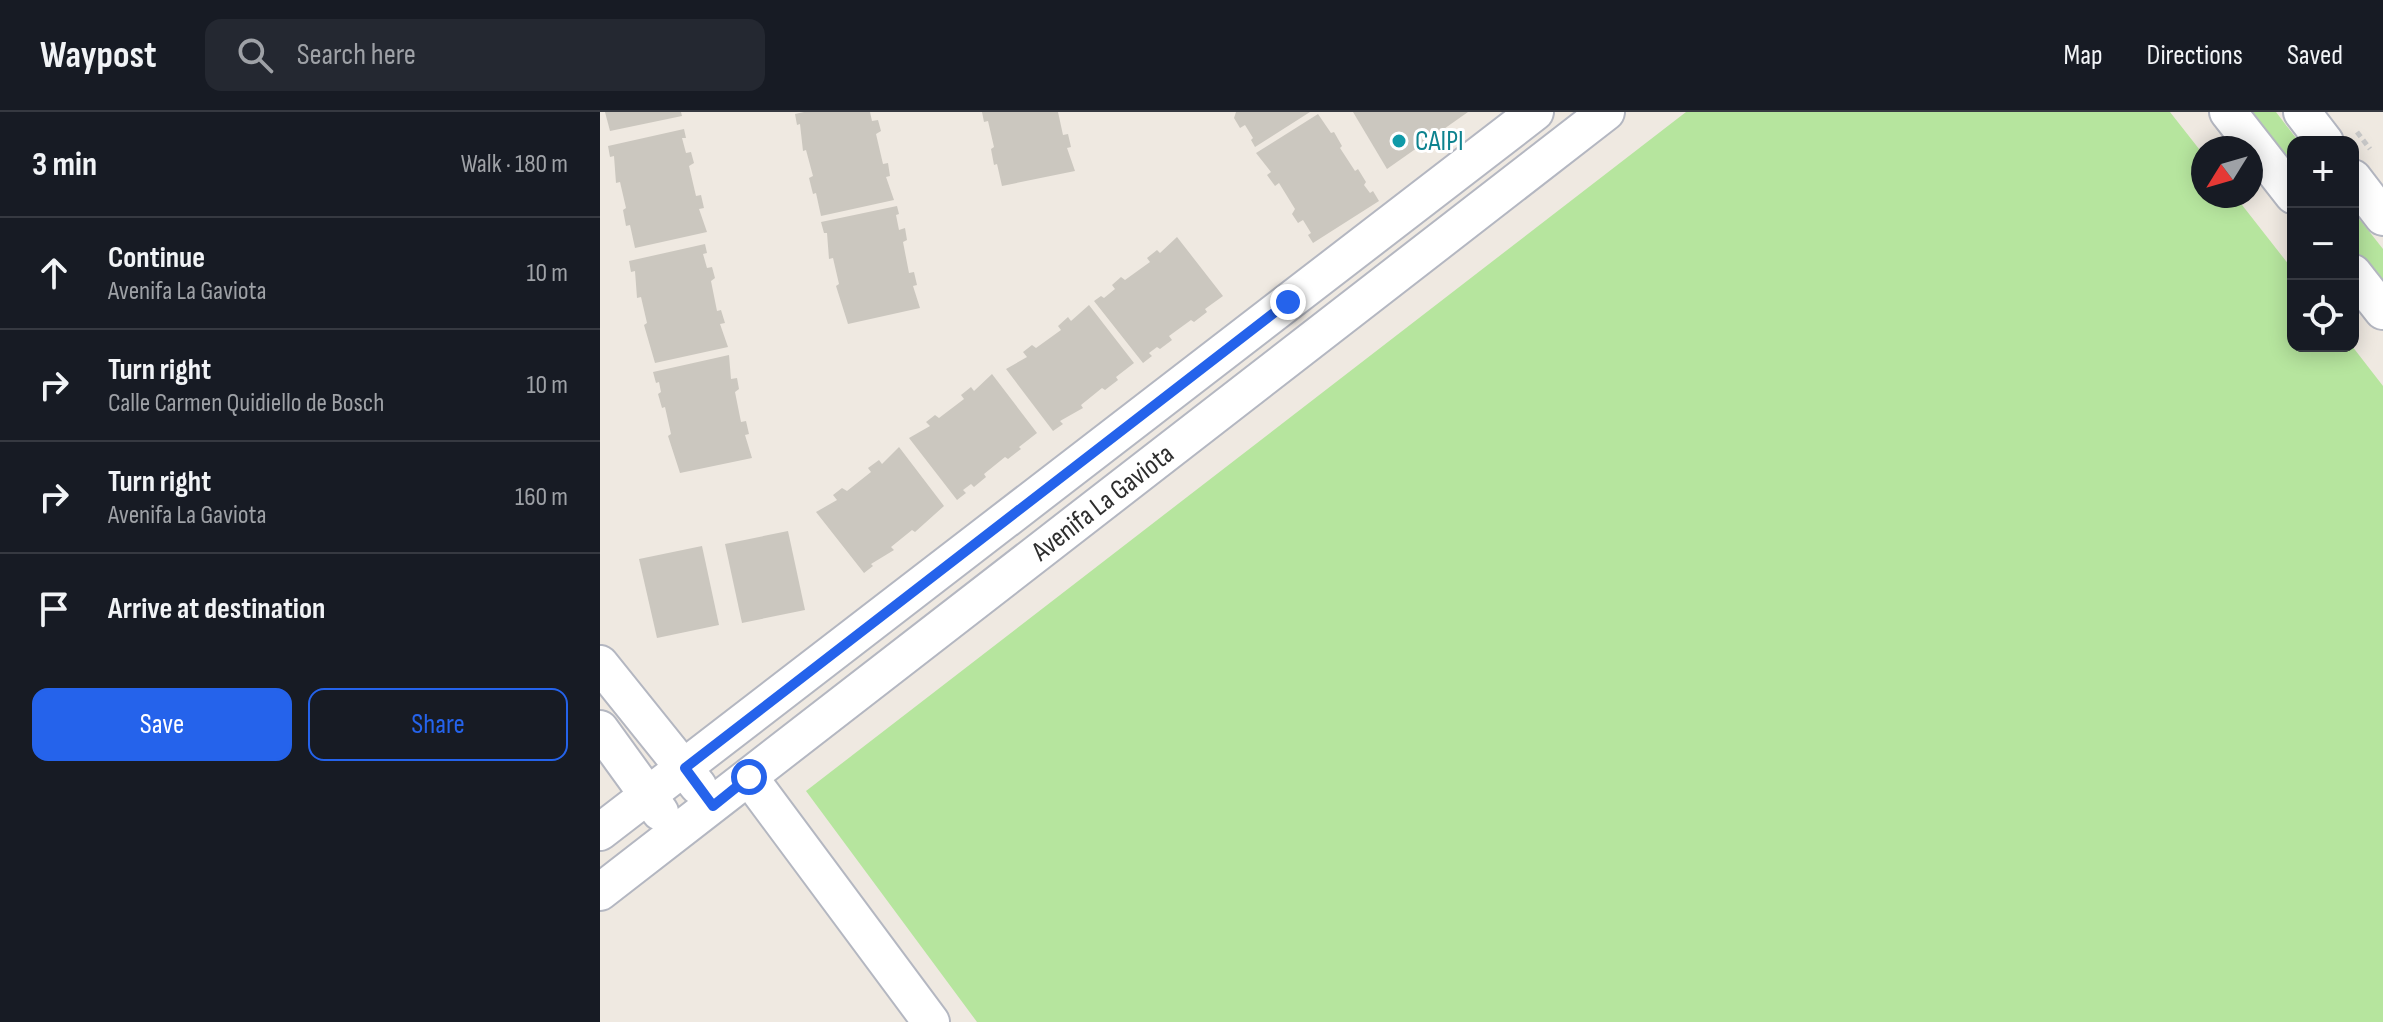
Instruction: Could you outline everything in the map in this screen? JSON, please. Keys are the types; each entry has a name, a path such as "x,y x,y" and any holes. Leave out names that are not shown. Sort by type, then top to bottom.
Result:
{"street":[{"name":"Avenifa La Gaviota","path":"600,832 1535,112"},
{"name":"Avenifa La Gaviota","path":"600,892 1606,112"},
{"path":"2228,112 2287,187"},
{"path":"2302,112 2337,132"},
{"path":"2364,166 2383,217"},
{"path":"2359,280 2383,311"},
{"path":"600,664 713,806"},
{"path":"600,729 675,833"},
{"path":"749,777 931,1022"}],"path":[{"path":"2337,132 2364,166"}],"green space":[{"path":"1686,112 2170,112 2191,139 2191,208 2244,208 2287,262 2287,352 2357,352 2383,386 2383,1022 977,1022 806,791"},
{"path":"2248,112 2276,112 2294,136 2287,136 2287,163"},
{"path":"2359,219 2383,249 2383,287 2359,256"}],"building":[{"path":"605,112 681,112 682,116 610,131"},
{"path":"870,112 872,121 878,120 881,131 876,134 883,164 888,163 890,176 886,177 894,200 821,216 795,114"},
{"path":"982,112 1058,112 1063,135 1068,134 1071,147 1067,148 1075,171 1002,186 997,164 994,165 991,149 994,147 988,121 984,122"},
{"path":"1236,112 1310,112 1255,147 1245,125 1240,128 1234,118"},
{"name":"CAIPI","path":"1353,112 1468,112 1387,169"},
{"path":"1318,114 1331,133 1334,132 1355,171 1358,169 1366,182 1364,185 1370,193 1373,191 1379,201 1313,243 1303,220 1298,223 1292,214 1295,209 1279,183 1275,186 1267,175 1271,172 1256,153"},
{"path":"684,129 686,138 682,138 686,153 691,152 694,163 689,166 696,196 701,195 704,208 699,209 707,232 635,248 630,225 626,226 623,210 626,208 620,182 616,183 614,156 610,157 608,146"},
{"path":"897,206 899,230 905,228 907,240 903,242 909,273 914,272 917,285 913,286 920,308 848,324 836,286 839,284 833,258 829,259 827,233 824,233 821,222"},
{"path":"1177,237 1223,296 1194,322 1191,320 1169,336 1172,340 1149,353 1152,356 1143,363 1094,301 1101,296 1104,298 1115,289 1112,285 1121,277 1125,280 1150,262 1147,258 1157,250 1160,253"},
{"path":"705,244 707,253 703,254 707,268 712,267 715,278 711,281 717,311 721,310 725,323 720,324 728,347 655,363 644,325 647,323 641,297 637,298 635,271 631,272 629,261"},
{"path":"1089,305 1134,363 1116,377 1118,380 1081,405 1083,408 1060,421 1063,424 1053,431 1006,369 1027,357 1023,352 1032,345 1036,348 1061,330 1058,326 1068,317 1071,321"},
{"path":"729,355 731,379 737,378 739,389 735,392 741,422 746,421 749,434 745,435 752,458 680,473 668,436 671,434 665,407 662,408 658,394 661,392 659,382 656,383 653,372"},
{"path":"992,374 1037,433 1019,447 1021,449 984,474 986,477 974,487 971,484 963,490 966,493 957,500 909,438 930,426 926,422 935,415 939,418 964,399 961,395 971,387 974,391"},
{"path":"899,447 944,506 915,532 912,530 891,547 894,550 871,564 873,566 864,573 816,512 837,500 833,495 842,488 847,491 871,472 868,468 879,460 882,464"},
{"path":"788,531 805,610 742,623 725,544"},
{"path":"702,546 719,625 657,638 639,559"}],"place":[{"name":"CAIPI","path":"1399,141"}],"route":[{"path":"749,777 713,806 685,768 1288,302"}]}
